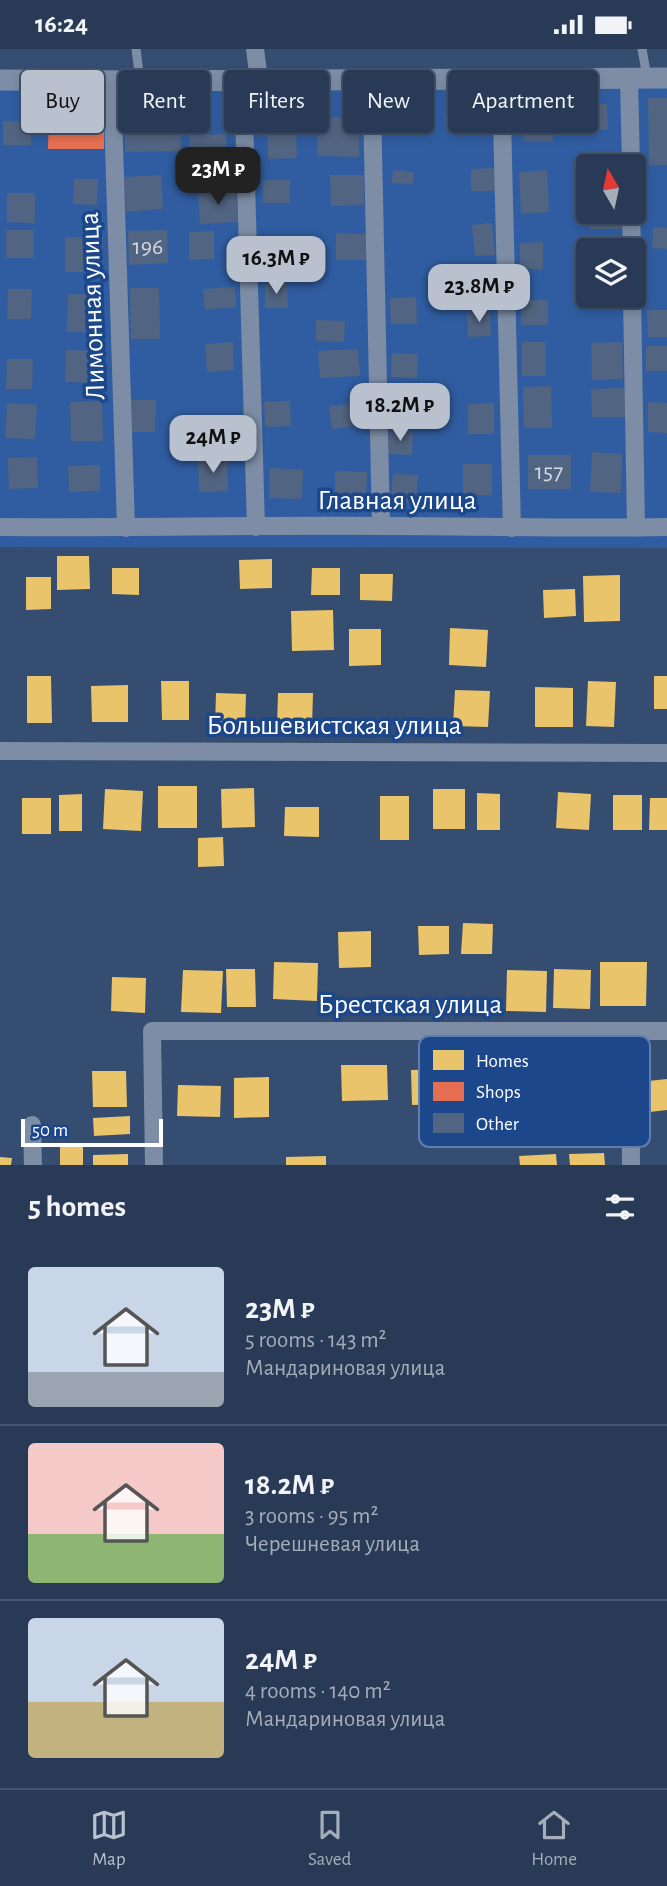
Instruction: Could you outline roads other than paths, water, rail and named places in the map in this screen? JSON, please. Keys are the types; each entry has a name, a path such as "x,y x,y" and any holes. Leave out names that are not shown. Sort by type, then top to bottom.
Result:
{"street":[{"path":"252,70 255,49"},
{"path":"598,79 648,79 633,154"},
{"path":"0,80 118,81"},
{"name":"Лимонная улица","path":"112,81 126,529"},
{"path":"252,133 256,527"},
{"path":"373,133 381,526"},
{"path":"502,133 512,528"},
{"path":"632,308 636,527"},
{"name":"Главная улица","path":"0,527 667,527"},
{"name":"Большевистская улица","path":"0,751 667,753"},
{"name":"Брестская улица","path":"153,1165 152,1031 667,1031"},
{"path":"630,1031 630,1036"},
{"path":"32,1125 33,1165"},
{"path":"631,1147 631,1165"}],"lane":[{"path":"136,49 139,70"},
{"path":"642,49 648,79"}]}
